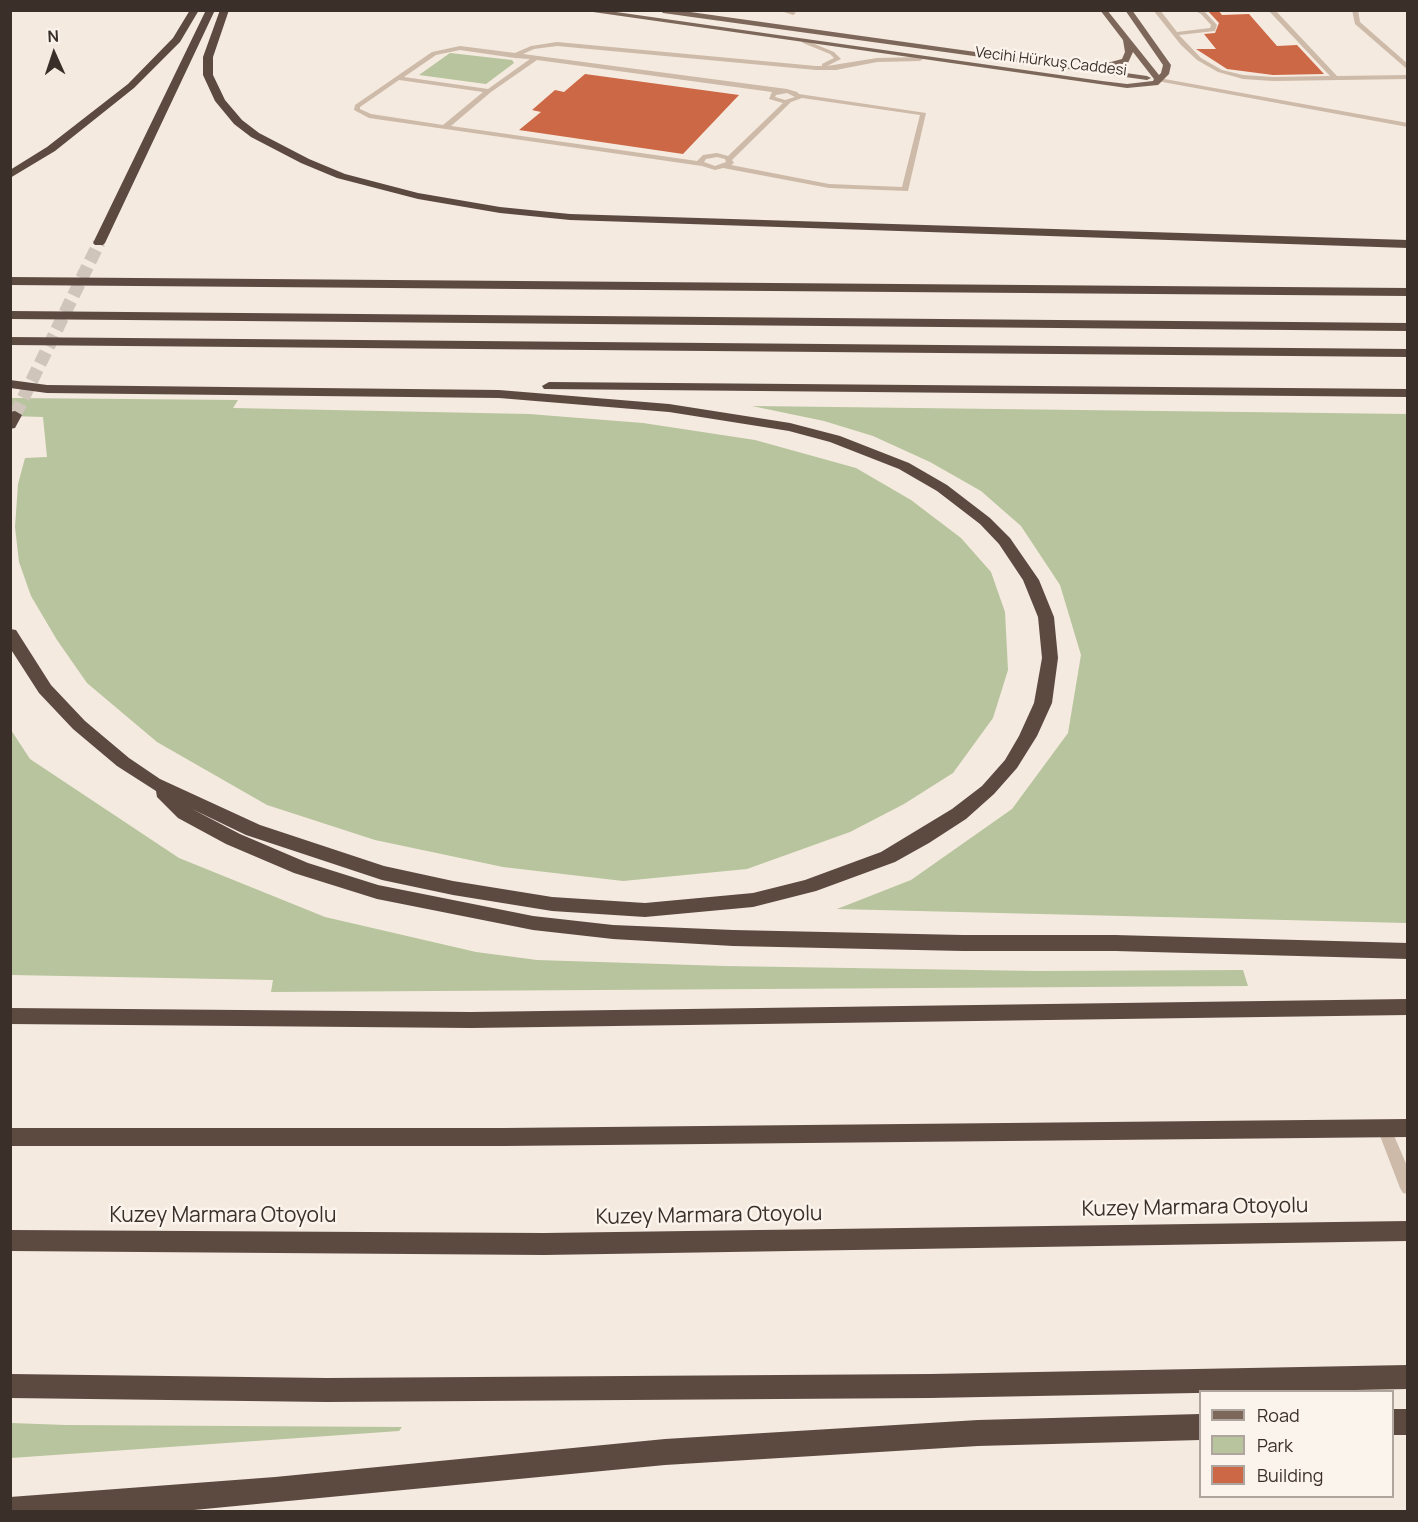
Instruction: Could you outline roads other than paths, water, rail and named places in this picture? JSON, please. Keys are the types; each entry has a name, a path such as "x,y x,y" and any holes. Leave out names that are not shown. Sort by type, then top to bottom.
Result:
{"highway":[{"path":"10,175 97,114 147,72 177,40 195,10"},
{"path":"99,243 211,10"},
{"path":"225,11 208,57 208,75 220,101 238,122 281,149 323,169 377,187 427,198 500,210 570,217 1407,244"},
{"path":"10,281 1407,292"},
{"path":"10,315 1407,327"},
{"path":"10,341 1407,353"},
{"path":"10,384 82,382 1407,393"},
{"path":"10,384 58,389 511,395 669,408 790,427 835,439 904,466 942,488 986,520 1005,541 1031,580 1046,617 1050,658 1043,703 1029,736 1011,764 988,790 959,814 888,856 809,886 753,900 645,910 542,902 453,888 382,873 253,830 154,783 123,762 79,725 45,689 10,634"},
{"path":"154,783 185,813 232,839 301,868 377,892 533,923 613,932 733,938 963,943 1115,943 1407,951"},
{"path":"10,1016 471,1020 1407,1007"},
{"path":"10,1137 504,1137 1407,1128"},
{"name":"Kuzey Marmara Otoyolu","path":"10,1240 544,1244 1407,1231"},
{"path":"10,1386 327,1390 930,1386 1407,1377"},
{"path":"10,1511 275,1490 688,1450 978,1433 1199,1427"}],"main road":[{"name":"Vecihi Hürkuş Caddesi","path":"582,10 1126,86 1149,84 1159,80"},
{"name":"Vecihi Hürkuş Caddesi","path":"661,10 1159,80"},
{"path":"729,10 926,46"},
{"path":"1103,10 1125,41 1159,80 1165,74 1167,65 1165,59 1128,10"},
{"path":"1070,66 1108,66 1125,61 1129,52 1125,41"}],"lane":[{"path":"781,10 793,13"},
{"path":"1156,10 1199,59 1220,71 1243,77 1273,79 1407,77"},
{"path":"1175,34 1213,30 1214,25 1203,13 1196,10"},
{"path":"1271,10 1335,78"},
{"path":"1355,10 1357,23 1407,68"},
{"path":"796,66 828,64 838,59 832,53 805,42"},
{"path":"515,56 533,47 547,44 836,68 877,60 920,58"},
{"path":"460,48 515,56 791,92 799,96 924,114 905,189 829,186 727,163 710,167 369,116 357,110 357,106 439,50 460,48"},
{"path":"552,61 572,50 607,49"},
{"path":"446,126 535,58"},
{"path":"399,78 489,91"},
{"path":"1159,80 1407,125"},
{"path":"782,92 771,94 771,98 788,102"},
{"path":"727,163 788,102 799,96"},
{"path":"701,164 700,159 717,155 727,163"},
{"path":"1384,1128 1407,1188"}],"tunnel":[{"path":"15,415 99,243"}]}
